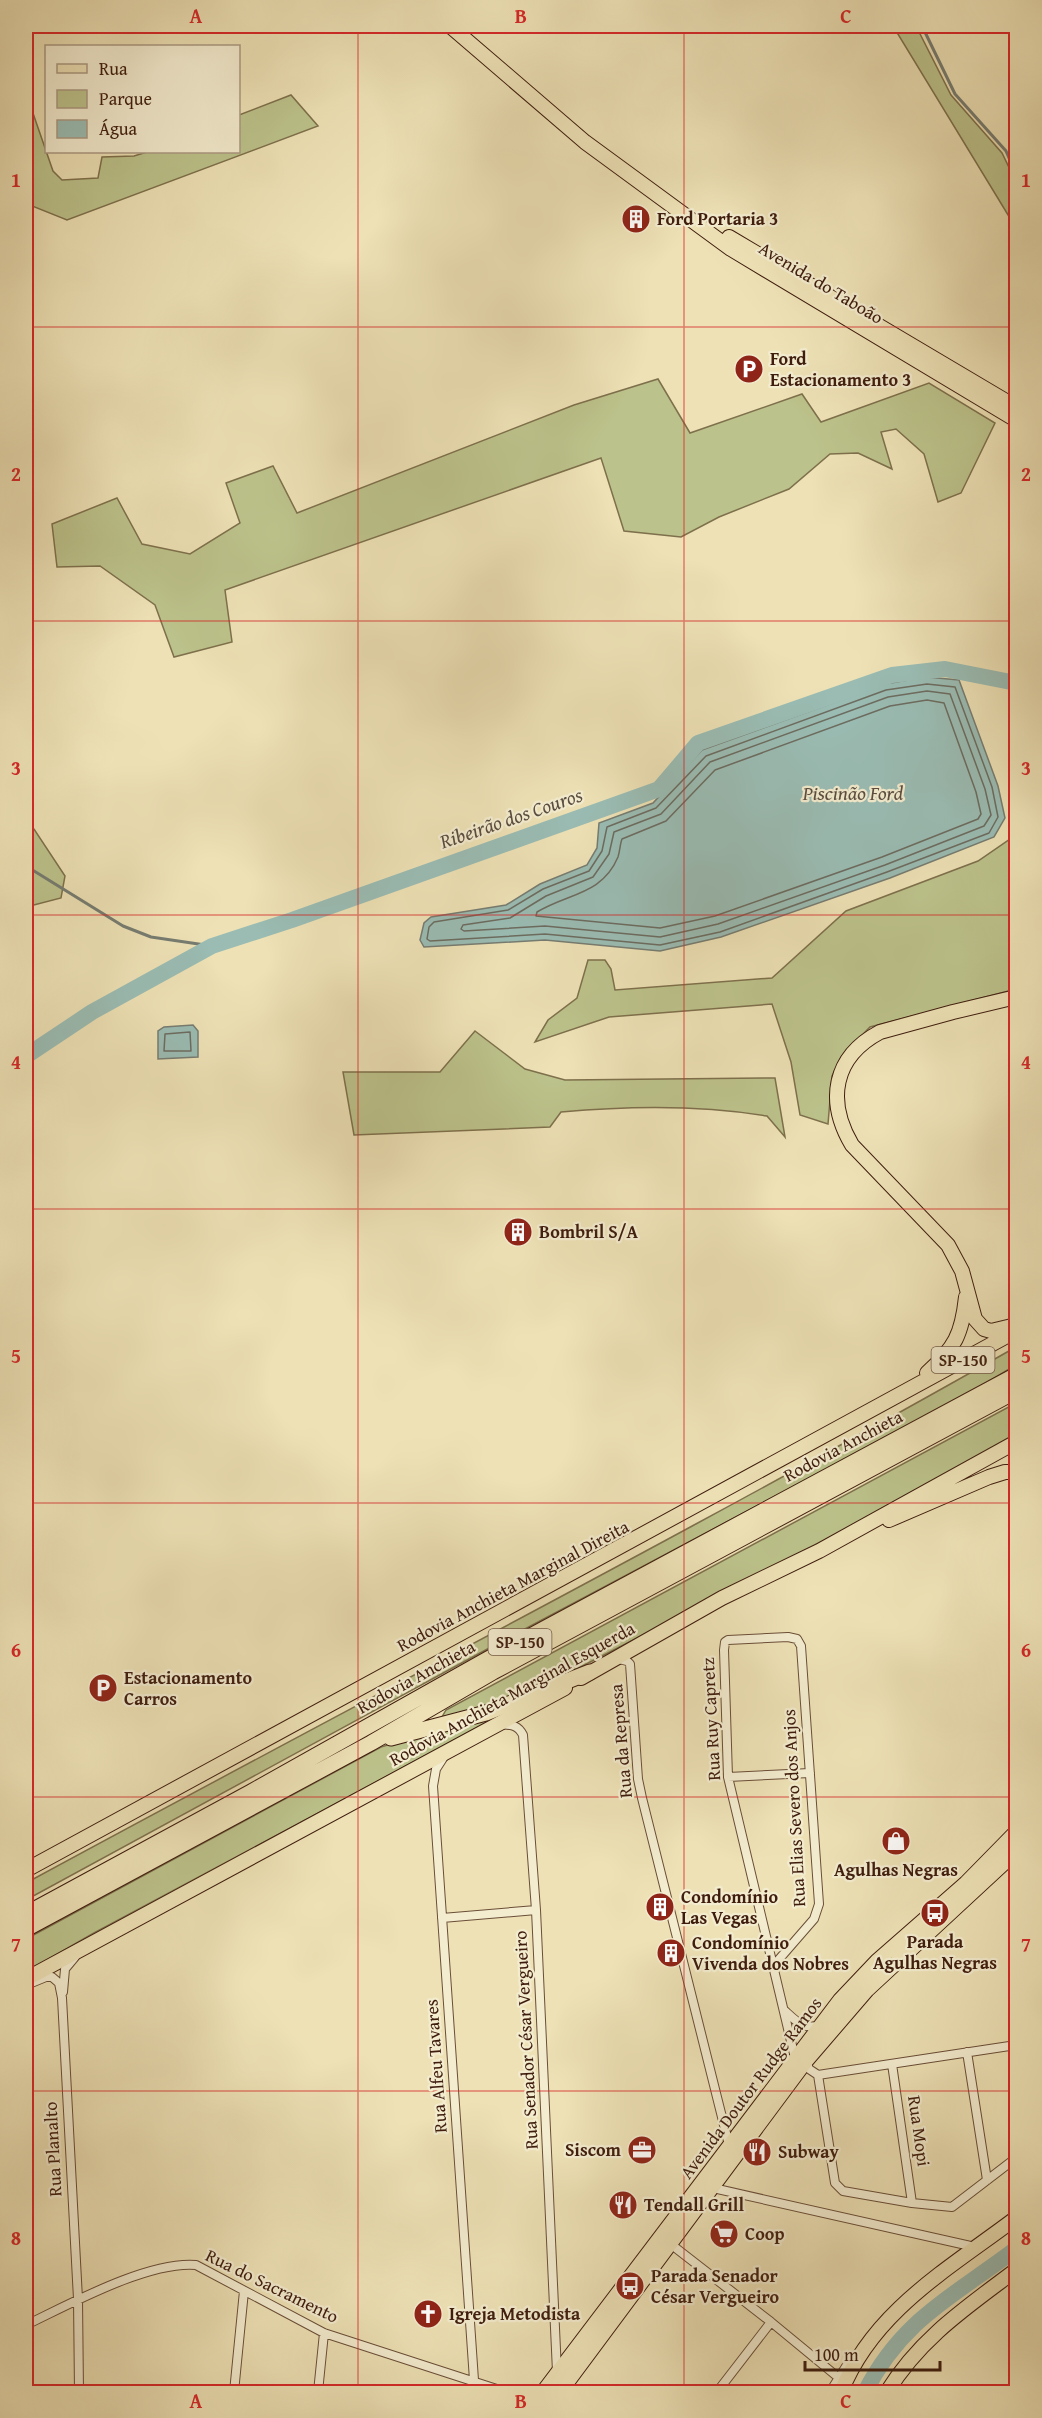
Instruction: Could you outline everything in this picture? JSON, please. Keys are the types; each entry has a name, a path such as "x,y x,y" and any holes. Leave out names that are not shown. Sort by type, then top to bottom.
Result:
{"highway":[{"name":"Rodovia Anchieta","path":"26,1914 251,1792 488,1659 1017,1375"},
{"name":"Rodovia Anchieta","path":"26,1929 370,1743 493,1672 1017,1391"},
{"path":"370,1743 486,1713 590,1672"}],"main road":[{"name":"Avenida do Taboão","path":"450,26 585,142 722,243 1017,420"},
{"name":"Avenida do Taboão","path":"461,26 592,139 728,236 1017,407"},
{"path":"1017,997 880,1032 870,1038 848,1060 840,1076 837,1091 837,1112 844,1132 852,1145 943,1239 958,1261 975,1318 984,1329 998,1330 1017,1325"},
{"path":"910,1389 947,1356 955,1344 964,1318 967,1286"},
{"name":"Rodovia Anchieta Marginal Direita","path":"26,1870 1017,1331"},
{"name":"Rodovia Anchieta Marginal Esquerda","path":"26,1979 567,1687 722,1598 819,1551 1017,1442"},
{"path":"819,1551 989,1476 1017,1472"},
{"name":"Avenida Doutor Rudge Ramos","path":"543,2392 666,2240 712,2188 801,2059 821,2025 859,1979 966,1883 1016,1833"},
{"name":"Avenida Doutor Rudge Ramos","path":"560,2392 729,2145 801,2059 918,1941 1009,1864 1017,1852"},
{"path":"841,2392 865,2350 893,2313 909,2297 1017,2218"},
{"path":"887,2392 929,2338 1017,2270"}],"street":[{"name":"Rua Elias Severo dos Anjos","path":"731,1640 794,1637 800,1641 801,1646 818,1911 814,1919 774,1965"},
{"name":"Rua Ruy Capretz","path":"731,1640 725,1642 723,1650 728,1777 785,2011 801,2059"},
{"name":"Rua da Represa","path":"615,1658 630,1664 638,1779 729,2145"},
{"name":"Rua Senador César Vergueiro","path":"498,1724 514,1725 520,1728 523,1735 536,1910 557,2373"},
{"name":"Rua Alfeu Tavares","path":"447,1752 436,1769 433,1786 474,2380"},
{"path":"728,1777 810,1773"},
{"path":"442,1918 536,1910"},
{"name":"Rua Planalto","path":"79,2392 78,2299 62,1998 67,1965 95,1941"},
{"path":"26,1985 52,1977 58,1983 62,1998"},
{"path":"785,2011 799,2024 806,2027 821,2025"},
{"path":"818,2075 1017,2045"},
{"path":"967,2052 987,2180"},
{"path":"801,2059 818,2075 836,2183 839,2188 912,2203 952,2207 1017,2158"},
{"name":"Rua Mopi","path":"892,2064 912,2203"},
{"path":"712,2188 976,2247"},
{"path":"666,2240 839,2378"},
{"name":"Rua do Sacramento","path":"27,2324 78,2299 158,2269 180,2264 196,2265 324,2333 506,2392"},
{"path":"26,2285 27,2324"},
{"path":"234,2392 244,2291"},
{"path":"830,2392 867,2338 893,2313"},
{"path":"717,2392 771,2322"},
{"path":"318,2392 324,2333"}],"green space":[{"path":"893,26 916,26 951,95 1002,153 1016,182 1016,228"},
{"path":"26,93 45,153 53,171 62,180 98,178 102,157 134,156 144,153 240,153 240,115 291,95 318,126 67,220 32,206 26,196"},
{"path":"658,379 690,433 802,394 821,422 929,383 995,423 961,493 938,502 924,454 896,429 881,432 892,469 858,453 830,454 789,489 719,517 681,537 624,531 601,458 225,590 232,642 174,657 155,605 100,566 57,567 52,524 117,498 142,544 190,554 240,523 226,483 273,466 297,513 574,405"},
{"path":"26,825 34,829 65,876 61,898 26,907"},
{"path":"1016,835 1016,989 870,1027 842,1056 832,1076 828,1124 800,1115 791,1062 772,1004 609,1017 535,1042 548,1020 577,998 588,960 605,960 611,969 615,990 772,978 846,911 978,861"},
{"path":"475,1031 525,1069 565,1080 775,1078 785,1137 767,1116 742,1112 664,1108 561,1112 550,1127 354,1135 343,1072 440,1072"},
{"path":"1016,1347 1016,1365 966,1395 504,1640 26,1900 26,1883 647,1551"},
{"path":"1016,1403 1016,1435 789,1560 565,1675 474,1710 442,1717 446,1710"},
{"path":"522,1704 94,1933 26,1972 26,1939 381,1747"}],"water":[{"name":"Piscinão Ford","path":"926,677 959,680 998,786 1005,818 994,837 890,878 721,937 660,951 545,940 424,947 420,940 424,923 431,917 506,905 540,884 587,865 597,848 599,823 653,803 702,750 885,684"},
{"path":"193,1025 198,1031 198,1057 158,1059 158,1031 164,1027"}],"waterway":[{"path":"922,26 955,94 1006,151 1016,174"},
{"name":"Ribeirão dos Couros","path":"26,1056 92,1012 212,946 292,920 659,789 698,743 892,675 945,669 1016,683"},
{"path":"26,866 123,926 151,937 212,946"},
{"path":"865,2392 895,2345 913,2327 931,2311 1016,2249"}],"place":[{"name":"Ford Portaria 3","path":"636,219"},
{"name":"Ford Estacionamento 3","path":"749,369"},
{"name":"Bombril S/A","path":"518,1232"},
{"name":"Estacionamento Carros","path":"103,1688"},
{"name":"Agulhas Negras","path":"896,1841"},
{"name":"Condomínio Las Vegas","path":"660,1907"},
{"name":"Parada Agulhas Negras","path":"935,1913"},
{"name":"Condomínio Vivenda dos Nobres","path":"671,1953"},
{"name":"Siscom","path":"642,2150"},
{"name":"Subway","path":"757,2152"},
{"name":"Tendall Grill","path":"623,2205"},
{"name":"Coop","path":"724,2234"},
{"name":"Parada Senador César Vergueiro","path":"630,2286"},
{"name":"Igreja Metodista","path":"428,2314"}]}
